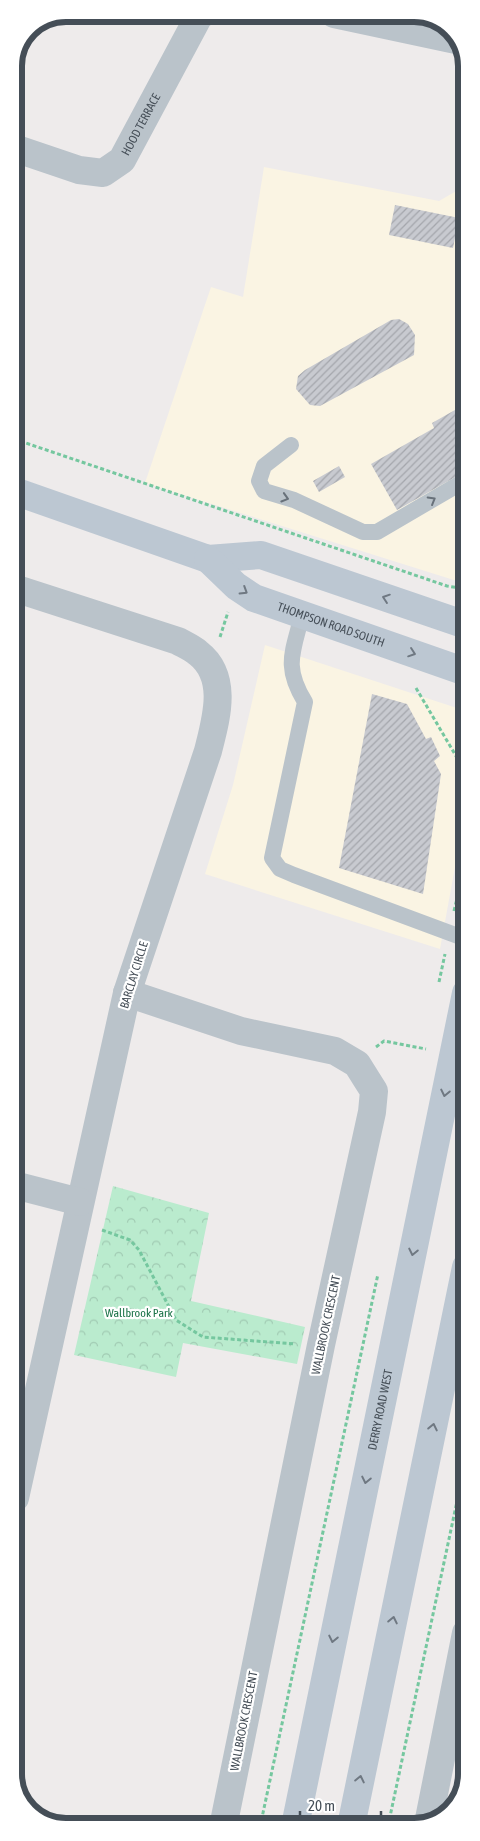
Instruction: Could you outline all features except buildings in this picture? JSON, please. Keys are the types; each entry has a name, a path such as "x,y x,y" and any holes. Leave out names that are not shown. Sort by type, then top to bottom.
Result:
{"main road":[{"name":"THOMPSON ROAD SOUTH","path":"22,494 208,559 261,555 458,622"},
{"name":"THOMPSON ROAD SOUTH","path":"208,559 236,586 254,598 458,669"},
{"name":"DERRY ROAD WEST","path":"297,1818 458,1033"},
{"path":"352,1818 458,1306"}],"street":[{"name":"HOOD TERRACE","path":"22,151 79,170 103,173 122,160 196,22"},
{"path":"376,23 447,38"},
{"name":"BARCLAY CIRCLE","path":"22,591 178,641 199,653 210,666 218,685 217,704 208,751 127,993 78,1212 22,1444"},
{"name":"WALLBROOK CRESCENT","path":"127,993 241,1031 335,1051 357,1064 374,1091 372,1112 321,1345 225,1818"},
{"path":"22,1188 78,1212"},
{"path":"430,1815 458,1673"}],"lane":[{"path":"291,445 264,466 259,481 264,491 294,500 363,532 377,532 458,485"},
{"path":"302,615 290,665 297,689 305,702 272,858 280,869 294,875 458,936"}],"path":[{"path":"22,441 447,586 458,588"},
{"path":"210,666 236,586"},
{"path":"416,688 458,759"},
{"path":"438,991 458,895"},
{"path":"424,1059 428,1039"},
{"path":"357,1064 384,1041 426,1049"},
{"path":"78,1212 130,1240 139,1250 176,1320 203,1337 321,1345"},
{"path":"262,1818 378,1272"},
{"path":"390,1818 458,1497"}],"shaded area":[{"path":"264,167 439,201 458,190 458,581 145,483 211,287 243,297"},
{"path":"265,645 458,708 458,851 440,949 205,874 233,785"}],"green space":[{"name":"Wallbrook Park","path":"113,1186 209,1213 191,1301 305,1327 297,1364 183,1343 176,1377 74,1355"}]}
